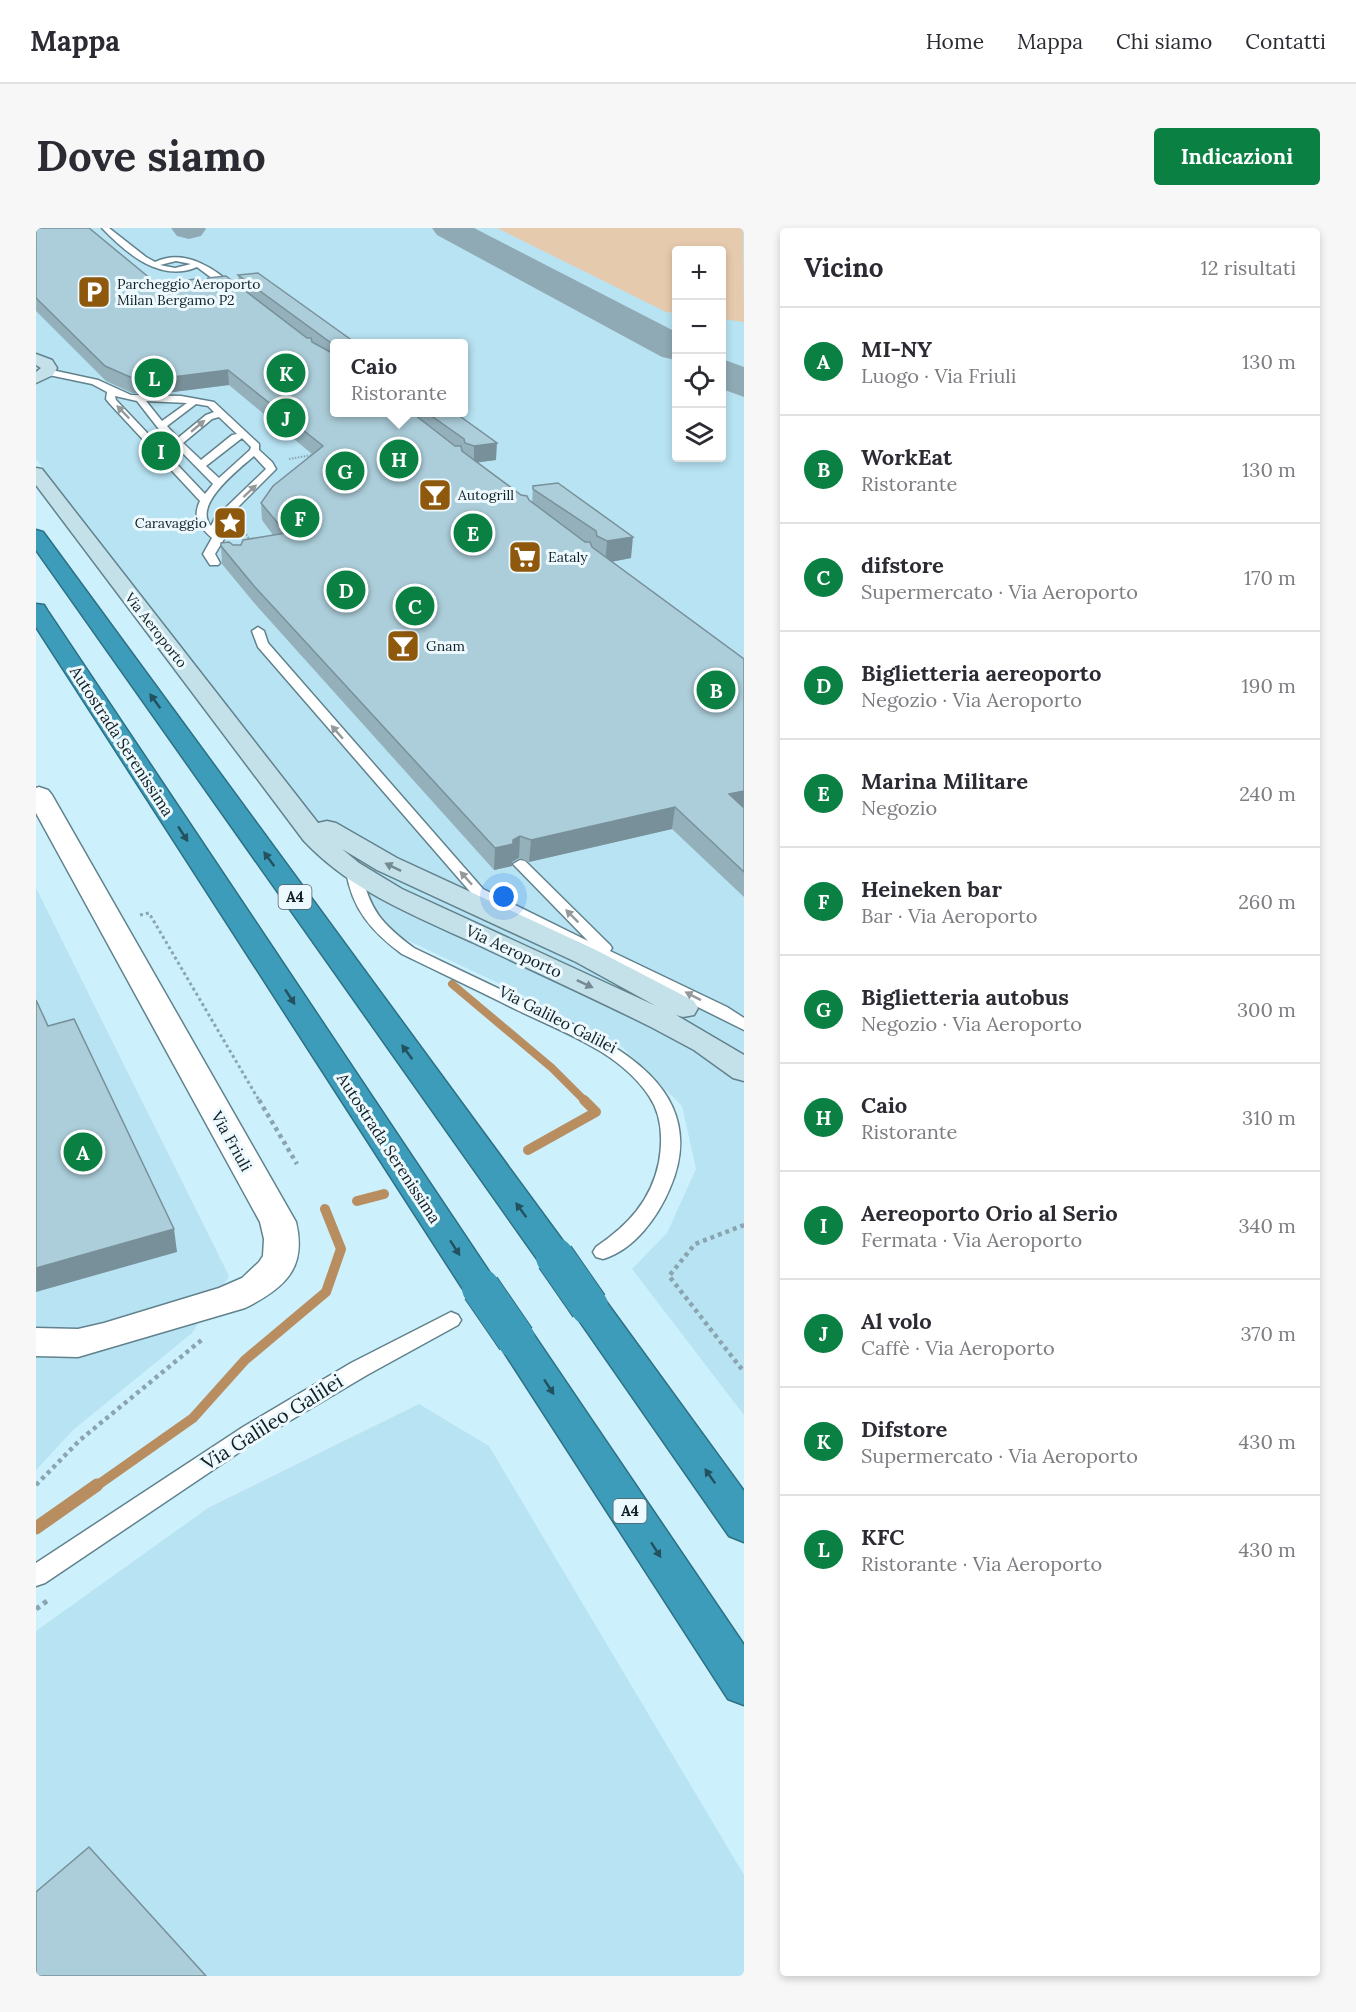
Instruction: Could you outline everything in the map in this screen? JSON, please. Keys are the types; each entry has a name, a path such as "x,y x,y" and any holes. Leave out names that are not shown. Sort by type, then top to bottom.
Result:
{"highway":[{"name":"A4","path":"36,536 555,1257 744,1524"},
{"name":"Autostrada Serenissima","path":"36,610 744,1684"}],"main road":[{"path":"36,360 48,365 42,375"},
{"name":"Via Aeroporto","path":"36,473 299,814 310,832 359,882 392,895 658,1019 714,1049 744,1071"},
{"name":"Via Aeroporto","path":"299,814 387,864 595,961 698,1017 744,1046"}],"street":[{"name":"Via Friuli","path":"36,1342 78,1343 232,1298 255,1287 273,1271 281,1256 282,1239 278,1222 37,791"}],"lane":[{"path":"105,228 129,249 154,265 180,273 218,278"},
{"path":"129,249 189,261 207,269 235,291"},
{"path":"154,265 178,260"},
{"path":"180,273 195,265"},
{"path":"166,270 159,273 168,280"},
{"path":"42,375 95,382 111,391 139,398 195,401 225,417 245,441"},
{"path":"111,391 113,402 206,501"},
{"path":"139,398 169,434 208,468 218,483"},
{"path":"159,422 181,399"},
{"path":"159,422 195,401"},
{"path":"193,416 199,410 225,417"},
{"path":"181,446 225,417"},
{"path":"193,457 227,430 225,417"},
{"path":"169,434 178,428"},
{"path":"208,468 234,437 256,446 254,451 218,483 206,501 201,515 202,521 219,538"},
{"path":"214,563 209,554 219,538 219,519 271,469 269,464 254,451"},
{"path":"258,631 262,644 478,892 721,1011 744,1025"},
{"path":"520,864 614,958"},
{"name":"Via Galileo Galilei","path":"359,882 364,910 390,938 408,951 596,1041 621,1057 644,1078 661,1102 669,1124 670,1146 666,1177 654,1204 632,1231 603,1252"},
{"name":"Via Galileo Galilei","path":"36,1576 251,1432 359,1369 451,1320"},
{"name":"Via Galileo Galilei","path":"36,1591 71,1565 128,1514"}],"path":[{"path":"289,459 314,455"},
{"path":"139,916 149,913 297,1164"},
{"path":"744,1225 695,1244 669,1276 744,1372"},
{"path":"36,1485 80,1440 211,1332 232,1298"}],"shaded area":[{"path":"36,228 744,228 744,1415 632,1269 667,1233 696,1169 682,1106 621,1046 513,990 396,935 36,459"},
{"path":"497,228 743,228 744,322 726,320 726,246 672,246 672,313 666,312"},
{"path":"36,888 229,1276 192,1333 73,1430 36,1470"},
{"path":"419,1404 489,1446 744,1875 744,1976 36,1976 36,1631 208,1508"}],"building":[{"path":"36,228 89,228 157,284 195,279 206,282 208,278 226,276 307,338 311,338 312,342 330,352 330,417 417,417 455,446 461,446 462,451 521,495 527,496 529,500 585,542 590,542 592,547 744,659 744,791 729,794 744,808 744,872 675,807 531,840 520,836 513,840 513,844 495,848 254,586 221,546 221,543 229,542 233,545 241,545 243,540 286,533 261,503 273,486 323,446 228,370 164,378 130,377 105,366 36,298"},
{"path":"258,273 350,339 330,339 330,342 238,275"},
{"path":"433,417 461,417 497,443 474,446 465,443 464,439"},
{"path":"558,483 633,537 607,541 597,536 596,531 533,489 533,486"},
{"path":"36,1000 48,1026 74,1019 174,1229 36,1268"},
{"path":"89,1847 206,1976 36,1976 36,1892"}],"waterway":[{"path":"452,984 552,1068 596,1112 528,1150"},
{"path":"357,1201 384,1194"},
{"path":"95,1487 193,1418 245,1360 326,1292 341,1249 325,1209"},
{"path":"36,1528 97,1485"}],"taxiway":[{"path":"449,228 672,346"},
{"path":"726,374 744,384"}],"place":[{"name":"Parcheggio Aeroporto Milan Bergamo P2","path":"94,292"},
{"name":"Difstore","path":"286,373"},
{"name":"KFC","path":"154,378"},
{"name":"Al volo","path":"286,418"},
{"name":"Aereoporto Orio al Serio","path":"161,451"},
{"name":"Caio","path":"399,459"},
{"name":"Biglietteria autobus","path":"345,471"},
{"name":"Autogrill","path":"435,495"},
{"name":"Heineken bar","path":"300,518"},
{"name":"Caravaggio","path":"230,523"},
{"name":"Marina Militare","path":"473,533"},
{"name":"Eataly","path":"525,557"},
{"name":"Biglietteria aereoporto","path":"346,590"},
{"name":"difstore","path":"415,606"},
{"name":"Gnam","path":"403,646"},
{"name":"WorkEat","path":"716,690"},
{"name":"MI-NY","path":"83,1152"}]}
